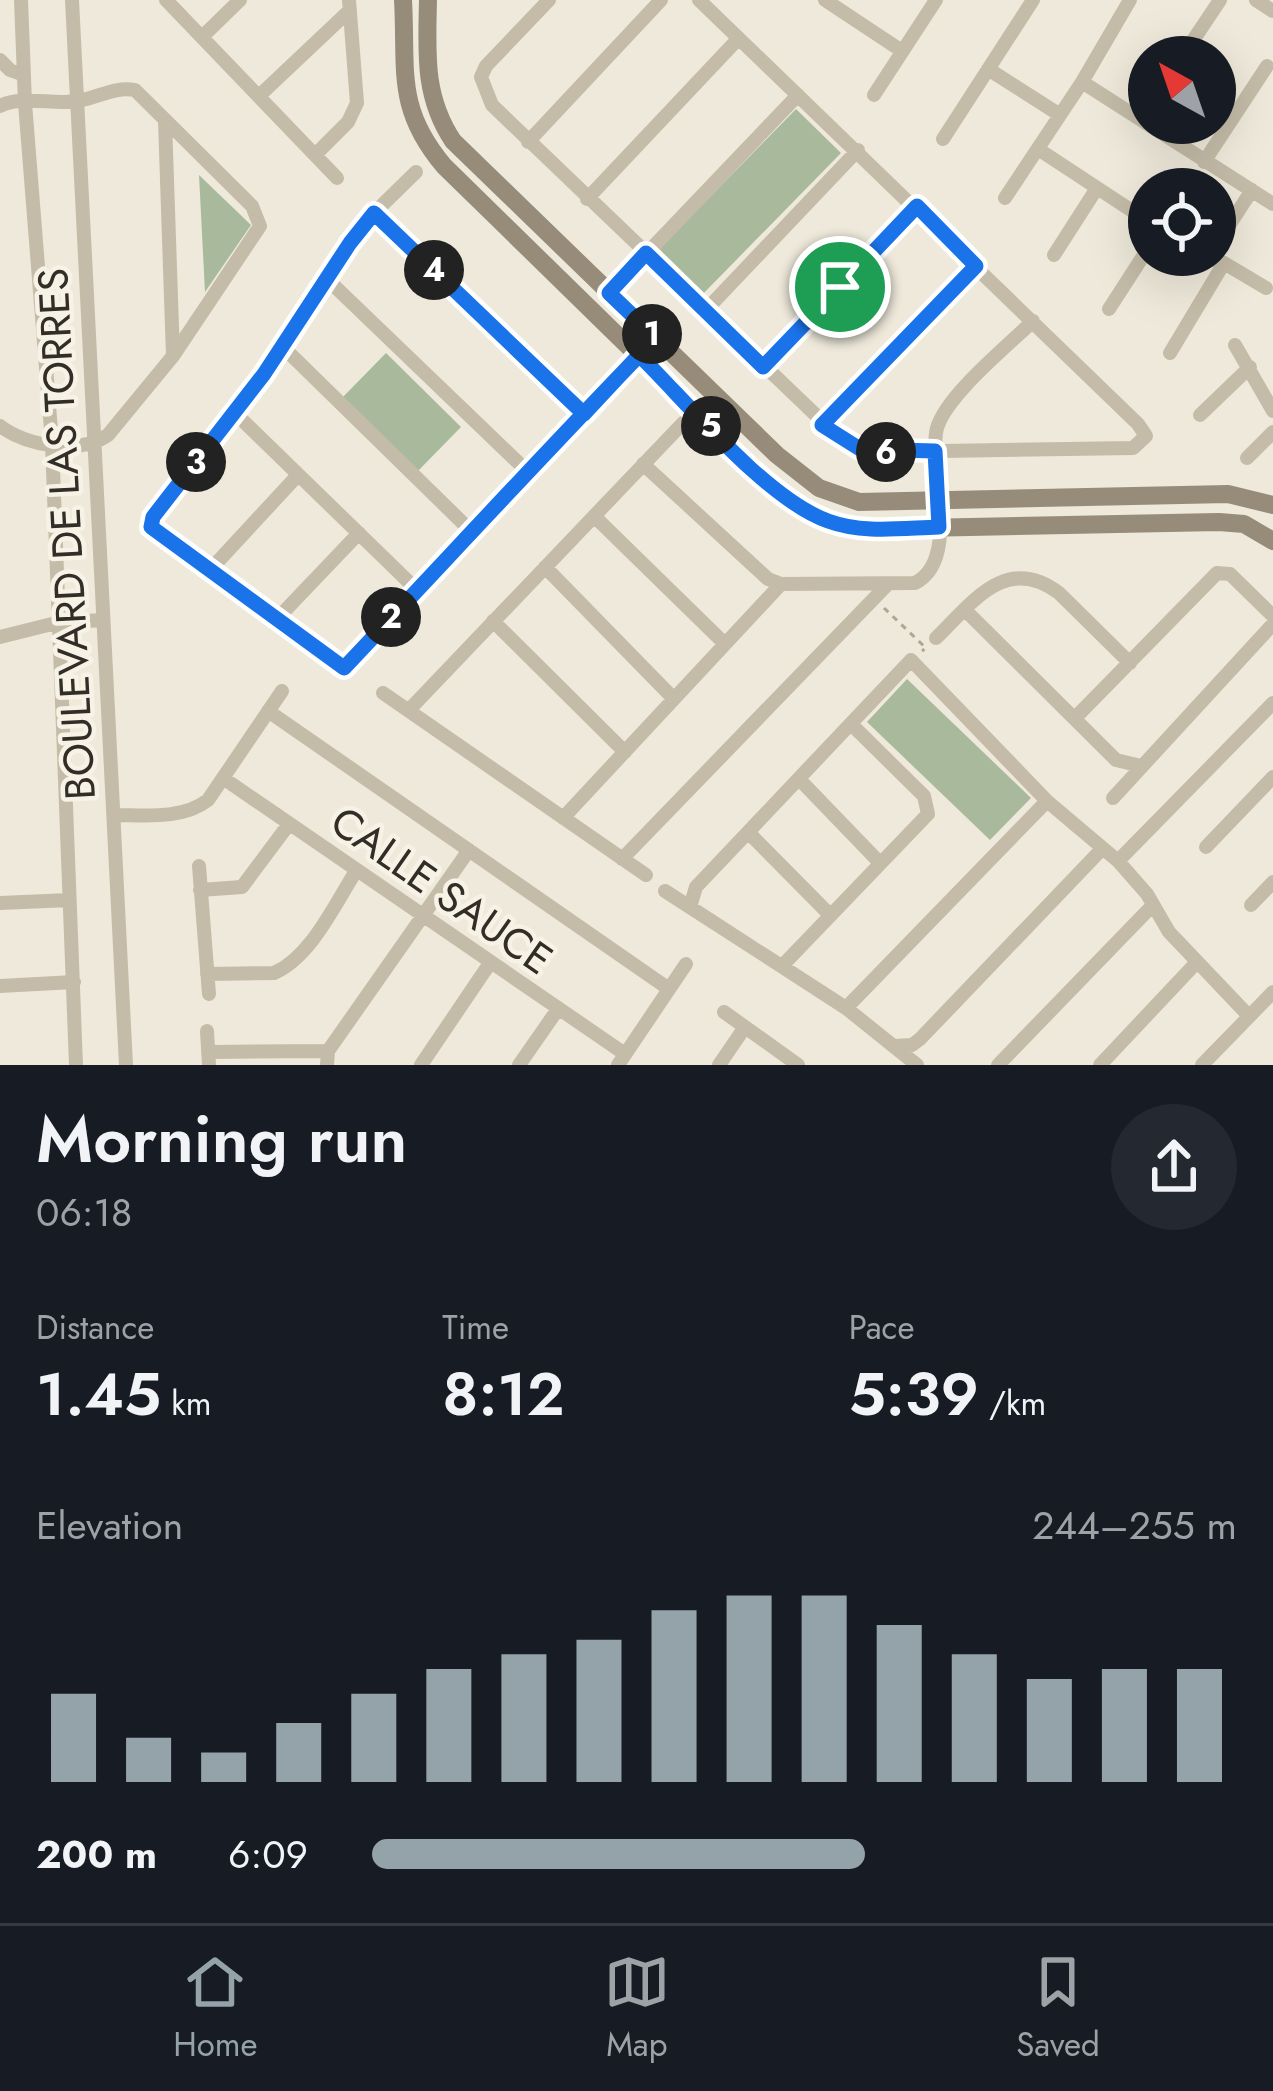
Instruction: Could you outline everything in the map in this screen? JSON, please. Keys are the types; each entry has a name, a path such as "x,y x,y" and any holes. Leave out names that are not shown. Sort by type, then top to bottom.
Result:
{"street":[{"name":"BOULEVARD DE LAS TORRES","path":"21,0 52,443 76,1065"},
{"name":"BOULEVARD DE LAS TORRES","path":"72,0 125,1065"},
{"path":"166,0 337,178"},
{"path":"202,37 240,0"},
{"path":"403,0 405,94 415,126 444,166 757,472 801,508 848,526 1219,522 1244,524 1273,541"},
{"path":"428,0 427,85 440,122 468,158 776,455 819,488 859,502 1228,494 1273,505"},
{"path":"549,0 486,66 481,77 492,105 822,425 860,449 1132,448 1145,439 1138,424 917,206 699,0"},
{"path":"529,142 661,0"},
{"path":"824,0 902,51"},
{"path":"874,95 936,0"},
{"path":"943,139 1033,0"},
{"path":"1005,198 1130,0"},
{"path":"1196,36 1220,0"},
{"path":"1256,0 1273,11"},
{"path":"260,95 349,5"},
{"path":"316,154 355,112 358,94 349,5"},
{"path":"586,199 738,39"},
{"path":"0,60 24,75"},
{"path":"1204,162 1267,66"},
{"path":"988,69 1060,116"},
{"path":"1082,82 1273,205"},
{"path":"0,106 13,100 76,102 129,88 141,94 260,220 257,235 173,356 124,419 95,444 32,444 0,426"},
{"path":"609,293 798,95"},
{"path":"165,122 173,356"},
{"path":"415,126 440,122"},
{"path":"1038,149 1128,208"},
{"path":"706,310 858,150"},
{"path":"416,172 374,213 283,347 151,522 151,527 344,668 656,338"},
{"path":"1054,255 1097,188"},
{"path":"1236,216 1252,190"},
{"path":"763,367 917,206"},
{"path":"374,213 584,414"},
{"path":"822,425 976,266"},
{"path":"1236,271 1266,288"},
{"path":"1109,309 1131,276"},
{"path":"1171,352 1203,276"},
{"path":"326,278 528,472"},
{"path":"643,464 755,568 781,584 915,583 930,572 938,555 935,451 939,421 950,404 1033,321"},
{"path":"1234,345 1272,409"},
{"path":"283,347 472,532"},
{"path":"1200,415 1250,368"},
{"path":"235,413 417,590"},
{"path":"409,710 683,423"},
{"path":"1247,458 1273,432"},
{"path":"210,570 298,475"},
{"path":"594,515 725,644"},
{"path":"277,619 358,533"},
{"path":"545,568 674,699"},
{"path":"1076,717 1210,578 1223,572 1273,620 1113,798"},
{"path":"936,638 996,581 1037,581 1059,593 1130,663"},
{"path":"563,818 781,584"},
{"path":"622,859 887,584"},
{"path":"964,610 1116,760 1141,766"},
{"path":"0,616 2,636 56,623 102,620"},
{"path":"494,621 625,752"},
{"path":"690,907 696,887 911,660 1047,801 1118,861 1197,962 1250,1016"},
{"path":"114,815 188,812 208,800 282,691"},
{"path":"383,693 646,875"},
{"path":"1118,861 1273,704"},
{"path":"268,711 669,988"},
{"path":"782,966 928,814 929,805 852,725"},
{"path":"1205,847 1273,777"},
{"name":"CALLE SAUCE","path":"223,778 558,1009 622,1060"},
{"path":"800,780 880,862"},
{"path":"846,1008 1047,801"},
{"path":"200,890 242,887 289,824"},
{"path":"748,832 829,914"},
{"path":"208,1031 209,1059 328,1058 469,850"},
{"path":"894,1046 920,1039 1101,850"},
{"path":"199,866 209,994"},
{"path":"207,974 284,969 304,949 356,872"},
{"path":"1251,905 1273,882"},
{"path":"665,891 846,1008 917,1065"},
{"path":"0,903 69,901"},
{"path":"998,1065 1152,906"},
{"path":"1100,1065 1197,962"},
{"path":"421,1065 490,963"},
{"path":"622,1060 686,964"},
{"path":"0,986 74,982"},
{"path":"1202,1065 1273,992"},
{"path":"519,1065 558,1009"},
{"path":"724,1012 799,1065"},
{"path":"718,1065 745,1027"},
{"path":"66,1065 76,1065"}],"path":[{"path":"874,598 926,648 911,660"}],"green space":[{"path":"796,109 841,153 698,299 653,255"},
{"path":"199,175 251,225 205,292"},
{"path":"386,353 461,427 416,473 341,399"},
{"path":"907,679 1031,798 990,840 867,722"}],"route":[{"path":"840,287 763,367 646,253 609,293 656,338 639,355 584,414 344,668 151,527 153,517 264,374 374,213 584,414 639,355 757,472 801,508 848,526 939,527 935,451 860,449 822,425 976,266 917,206 840,287"}]}
